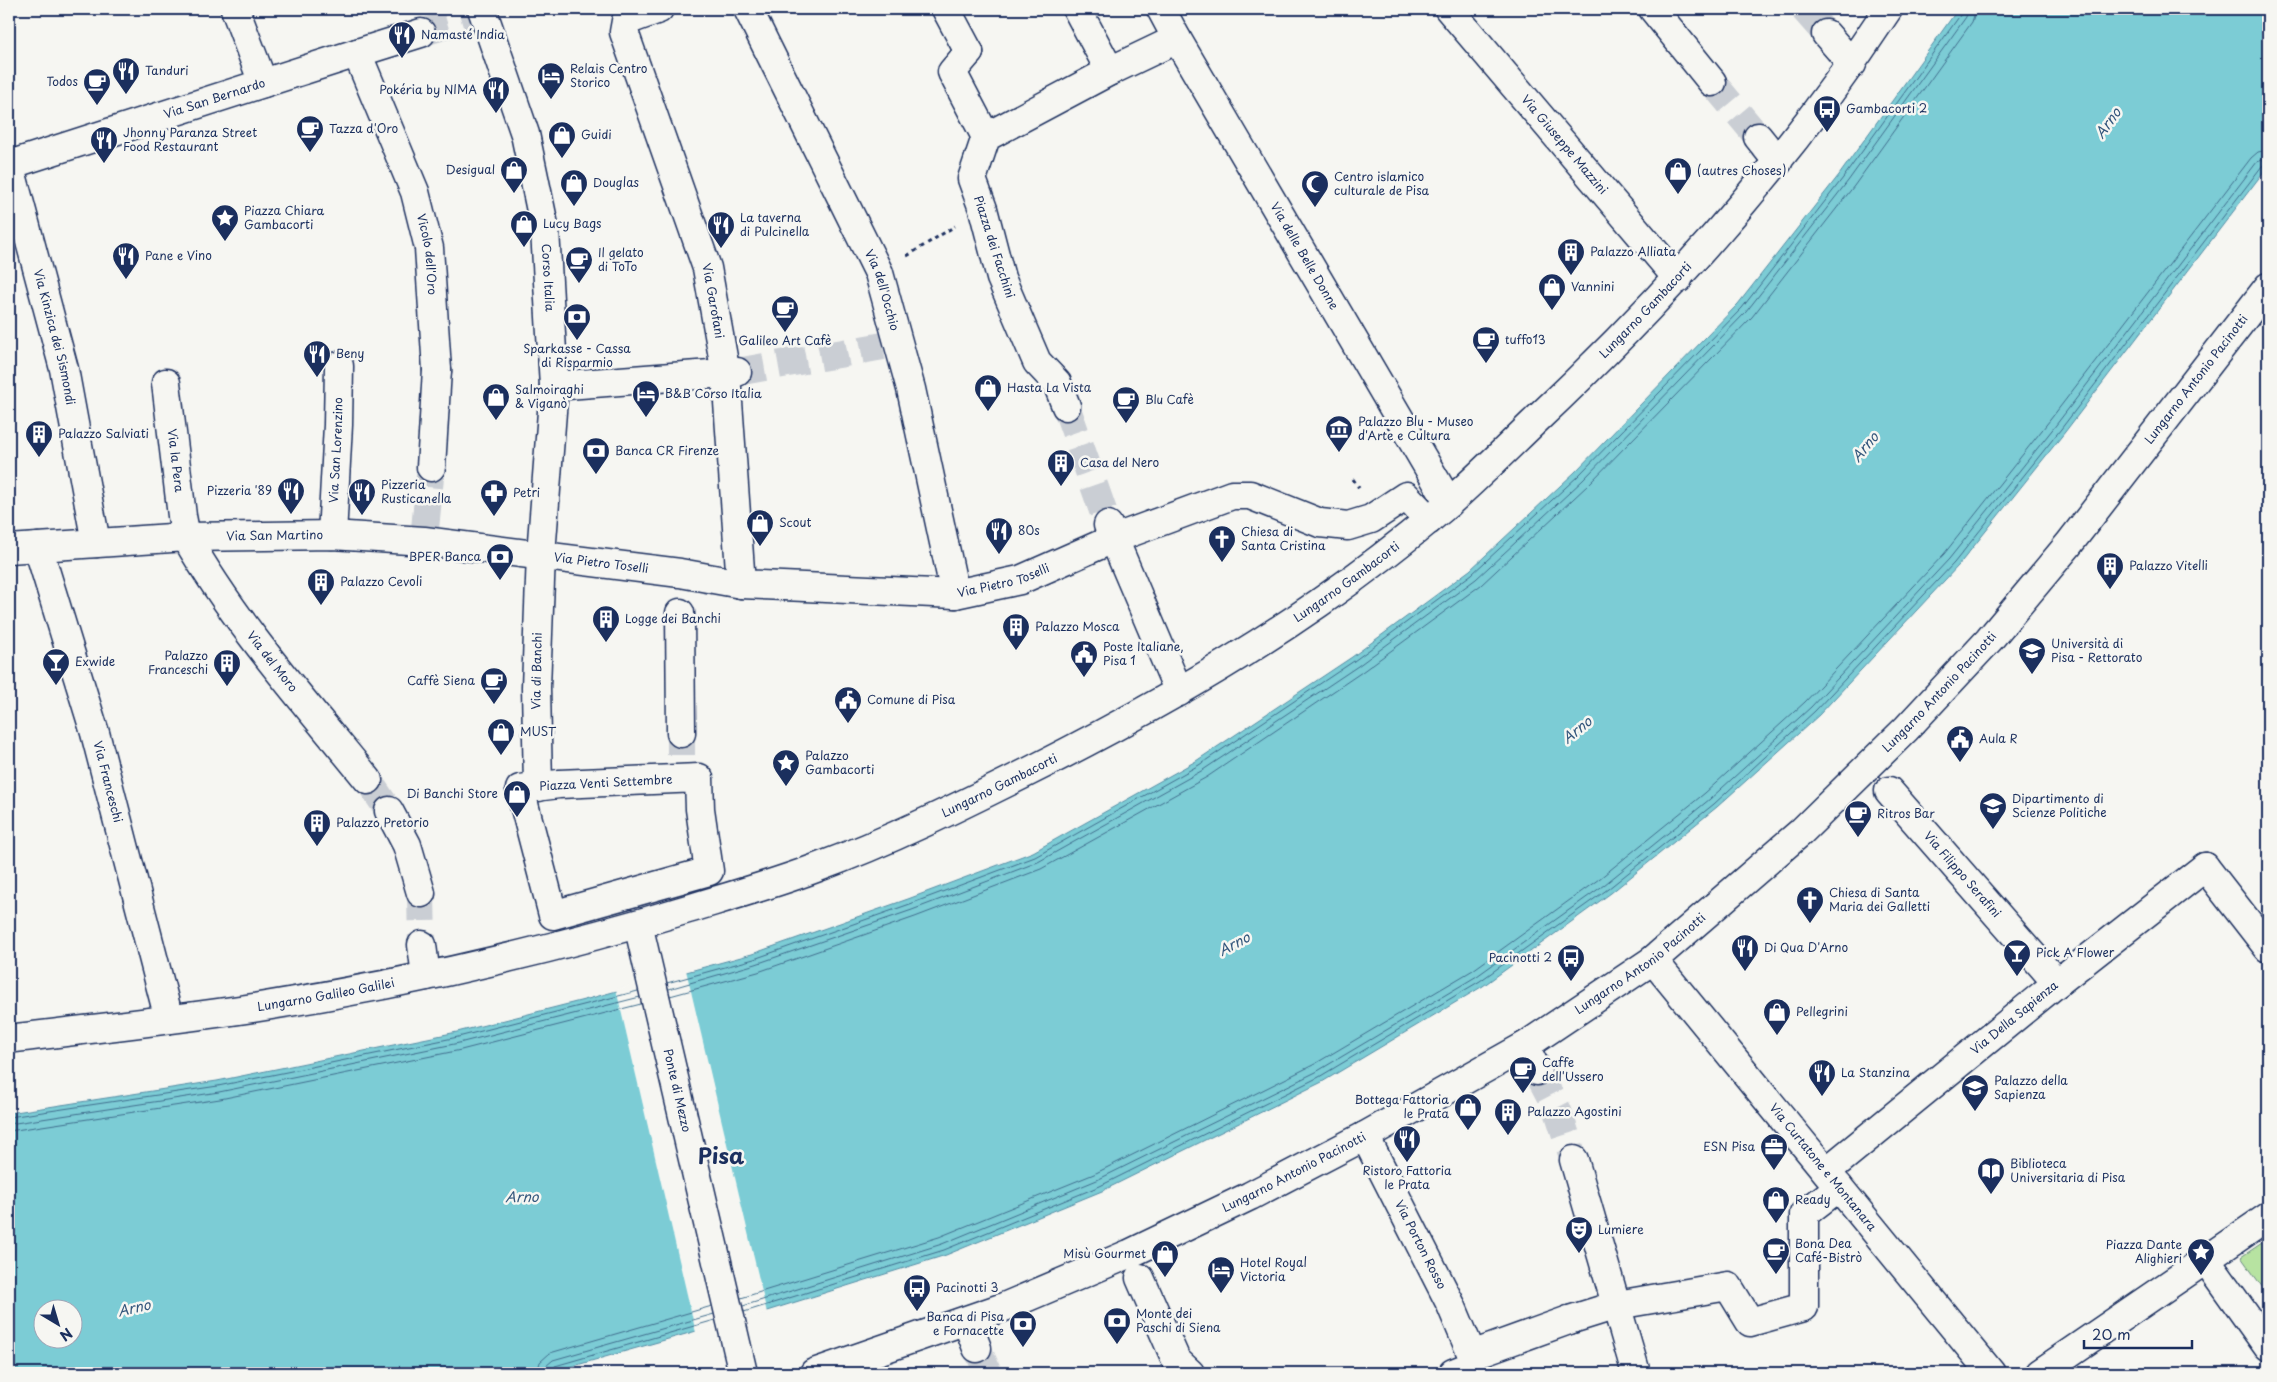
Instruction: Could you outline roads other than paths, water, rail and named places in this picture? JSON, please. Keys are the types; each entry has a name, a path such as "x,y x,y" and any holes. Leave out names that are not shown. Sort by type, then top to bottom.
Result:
{"street":[{"path":"235,9 263,83"},
{"name":"Via Garofani","path":"659,9 626,21 624,32 707,268 731,373 742,584"},
{"name":"Via dell'Occhio","path":"748,9 878,272 891,345 911,389 955,594"},
{"path":"946,9 969,52 952,72 986,137 1110,71 1178,39"},
{"path":"1077,9 1110,71"},
{"name":"Via delle Belle Donne","path":"1162,9 1449,503"},
{"name":"Via Giuseppe Mazzini","path":"1449,9 1678,279"},
{"path":"1653,9 1712,82"},
{"name":"Lungarno Gambacorti","path":"638,924 812,870 889,840 1065,753 1179,692 1265,640 1324,600 1449,503 1585,375 1678,279 1778,162 1852,64 1888,9"},
{"name":"Corso Italia","path":"486,12 525,134 546,230 554,386 540,554"},
{"name":"Via San Bernardo","path":"9,164 420,33"},
{"path":"1826,34 1852,64"},
{"name":"Vicolo dell'Oro","path":"357,53 415,192 428,248 437,370 431,467"},
{"name":"Piazza dei Facchini","path":"986,137 972,178 983,209 1001,278 1037,362 1057,383 1066,406"},
{"path":"1758,138 1778,162"},
{"name":"Via Kinzica dei Sismondi","path":"9,164 64,369 96,543"},
{"name":"Lungarno Antonio Pacinotti","path":"814,1373 967,1322 1129,1254 1250,1196 1365,1136 1525,1046 1653,960 1768,862 1867,768 1989,640 2069,544 2268,287"},
{"name":"Via San Lorenzino","path":"332,536 339,366"},
{"path":"554,386 731,373"},
{"name":"Via la Pera","path":"166,383 186,536"},
{"name":"Via Pietro Toselli","path":"540,554 680,595 742,584 955,594 1020,580 1111,532 1232,495 1250,496 1320,523 1348,526 1371,519 1406,496 1429,520"},
{"path":"1111,532 1179,692"},
{"name":"Via San Martino","path":"9,549 186,536 425,535 540,554"},
{"name":"Via del Moro","path":"186,536 236,612 368,780"},
{"name":"Via Franceschi","path":"38,547 95,733 169,1019"},
{"name":"Via di Banchi","path":"538,787 536,687 540,554"},
{"path":"680,595 682,756"},
{"name":"Piazza Venti Settembre","path":"682,756 699,778 700,808 710,871 553,915 520,789 559,784 682,756"},
{"name":"Via Filippo Serafini","path":"1867,768 2057,983"},
{"path":"389,811 407,845 421,893"},
{"name":"Via Della Sapienza","path":"1616,1305 1728,1286 1750,1322 1804,1307 1804,1214 1833,1179 2057,983 2204,867 2268,948"},
{"name":"Lungarno Galileo Galilei","path":"9,1038 252,1008 426,976 580,941 638,924"},
{"name":"Ponte di Mezzo","path":"638,924 740,1361"},
{"path":"422,945 426,976"},
{"name":"Via Curtatone e Montanara","path":"1653,960 1992,1373"},
{"path":"1525,1046 1537,1071"},
{"name":"Via Porton Rosso","path":"1365,1136 1451,1305 1462,1364 1569,1320 1616,1305"},
{"path":"1574,1160 1636,1373"},
{"path":"2040,1373 2268,1217"},
{"path":"2206,1260 2268,1347"},
{"path":"1140,1278 1176,1360 1190,1373"},
{"path":"967,1322 978,1348"}],"water":[{"name":"Arno","path":"1958,9 2268,9 2268,166 2065,432 1958,566 1819,715 1717,807 1611,893 1483,986 1322,1082 1102,1191 946,1255 770,1310 549,1373 9,1373 9,1113 217,1081 457,1032 584,1000 752,954 908,899 1033,852 1196,761 1352,657 1470,570 1575,472 1738,304 1839,175"}],"tunnel":[{"path":"1804,9 1826,34"},
{"path":"421,33 472,17"},
{"path":"1712,82 1758,137"},
{"path":"737,372 883,346"},
{"path":"1066,406 1108,525"},
{"path":"425,529 431,467"},
{"path":"681,733 681,755"},
{"path":"368,780 389,811"},
{"path":"421,893 422,945"},
{"path":"1537,1071 1558,1111 1574,1160"},
{"path":"977,1348 988,1373"}],"place":[{"name":"Namasté India","path":"402,59"},
{"name":"Tanduri","path":"126,95"},
{"name":"Relais Centro Storico","path":"551,100"},
{"name":"Todos","path":"97,106"},
{"name":"Pokéria by NIMA","path":"496,114"},
{"name":"Gambacorti 2","path":"1827,133"},
{"name":"Tazza d'Oro","path":"310,153"},
{"name":"Guidi","path":"562,159"},
{"name":"Jhonny Paranza Street Food Restaurant","path":"104,164"},
{"name":"Desigual","path":"514,194"},
{"name":"(autres Choses)","path":"1678,195"},
{"name":"Douglas","path":"574,207"},
{"name":"Centro islamico culturale de Pisa","path":"1315,208"},
{"name":"Piazza Chiara Gambacorti","path":"225,242"},
{"name":"Lucy Bags","path":"524,248"},
{"name":"La taverna di Pulcinella","path":"721,249"},
{"name":"Palazzo Alliata","path":"1571,276"},
{"name":"Pane e Vino","path":"126,280"},
{"name":"Il gelato di ToTo","path":"579,284"},
{"name":"Vannini","path":"1552,311"},
{"name":"Galileo Art Cafè","path":"785,333"},
{"name":"Sparkasse - Cassa di Risparmio","path":"577,341"},
{"name":"tuffo13","path":"1486,364"},
{"name":"Beny","path":"317,378"},
{"name":"Hasta La Vista","path":"988,412"},
{"name":"B&B Corso Italia","path":"646,418"},
{"name":"Salmoiraghi & Viganò","path":"496,421"},
{"name":"Blu Cafè","path":"1126,424"},
{"name":"Palazzo Blu - Museo d'Arte e Cultura","path":"1339,453"},
{"name":"Palazzo Salviati","path":"39,458"},
{"name":"Banca CR Firenze","path":"596,475"},
{"name":"Casa del Nero","path":"1061,487"},
{"name":"Pizzeria '89","path":"291,515"},
{"name":"Pizzeria Rusticanella","path":"362,516"},
{"name":"Petri","path":"494,517"},
{"name":"Scout","path":"760,547"},
{"name":"80s","path":"999,555"},
{"name":"Chiesa di Santa Cristina","path":"1222,563"},
{"name":"BPER Banca","path":"500,581"},
{"name":"Palazzo Vitelli","path":"2110,590"},
{"name":"Palazzo Cevoli","path":"321,606"},
{"name":"Logge dei Banchi","path":"606,643"},
{"name":"Palazzo Mosca","path":"1016,651"},
{"name":"Università di Pisa - Rettorato","path":"2032,675"},
{"name":"Poste Italiane, Pisa 1","path":"1084,678"},
{"name":"Exwide","path":"56,686"},
{"name":"Palazzo Franceschi","path":"227,687"},
{"name":"Caffè Siena","path":"494,705"},
{"name":"Comune di Pisa","path":"848,724"},
{"name":"MUST","path":"501,756"},
{"name":"Aula R","path":"1960,763"},
{"name":"Palazzo Gambacorti","path":"786,787"},
{"name":"Di Banchi Store","path":"517,818"},
{"name":"Dipartimento di Scienze Politiche","path":"1993,830"},
{"name":"Ritros Bar","path":"1858,838"},
{"name":"Palazzo Pretorio","path":"317,847"},
{"name":"Chiesa di Santa Maria dei Galletti","path":"1810,924"},
{"name":"Di Qua D'Arno","path":"1745,972"},
{"name":"Pick A Flower","path":"2017,977"},
{"name":"Pacinotti 2","path":"1571,982"},
{"name":"Pellegrini","path":"1777,1036"},
{"name":"Caffe dell'Ussero","path":"1523,1094"},
{"name":"La Stanzina","path":"1822,1097"},
{"name":"Palazzo della Sapienza","path":"1975,1112"},
{"name":"Bottega Fattoria le Prata","path":"1468,1131"},
{"name":"Palazzo Agostini","path":"1508,1136"},
{"name":"Ristoro Fattoria le Prata","path":"1407,1163"},
{"name":"ESN Pisa","path":"1774,1171"},
{"name":"Biblioteca Universitaria di Pisa","path":"1991,1195"},
{"name":"Ready","path":"1776,1224"},
{"name":"Lumiere","path":"1579,1254"},
{"name":"Bona Dea Café-Bistrò","path":"1776,1275"},
{"name":"Piazza Dante Alighieri","path":"2201,1276"},
{"name":"Misù Gourmet","path":"1165,1278"},
{"name":"Hotel Royal Victoria","path":"1221,1294"},
{"name":"Pacinotti 3","path":"917,1312"},
{"name":"Monte dei Paschi di Siena","path":"1117,1345"},
{"name":"Banca di Pisa e Fornacette","path":"1023,1348"}],"district":[{"name":"Pisa","path":"721,1156"}]}
